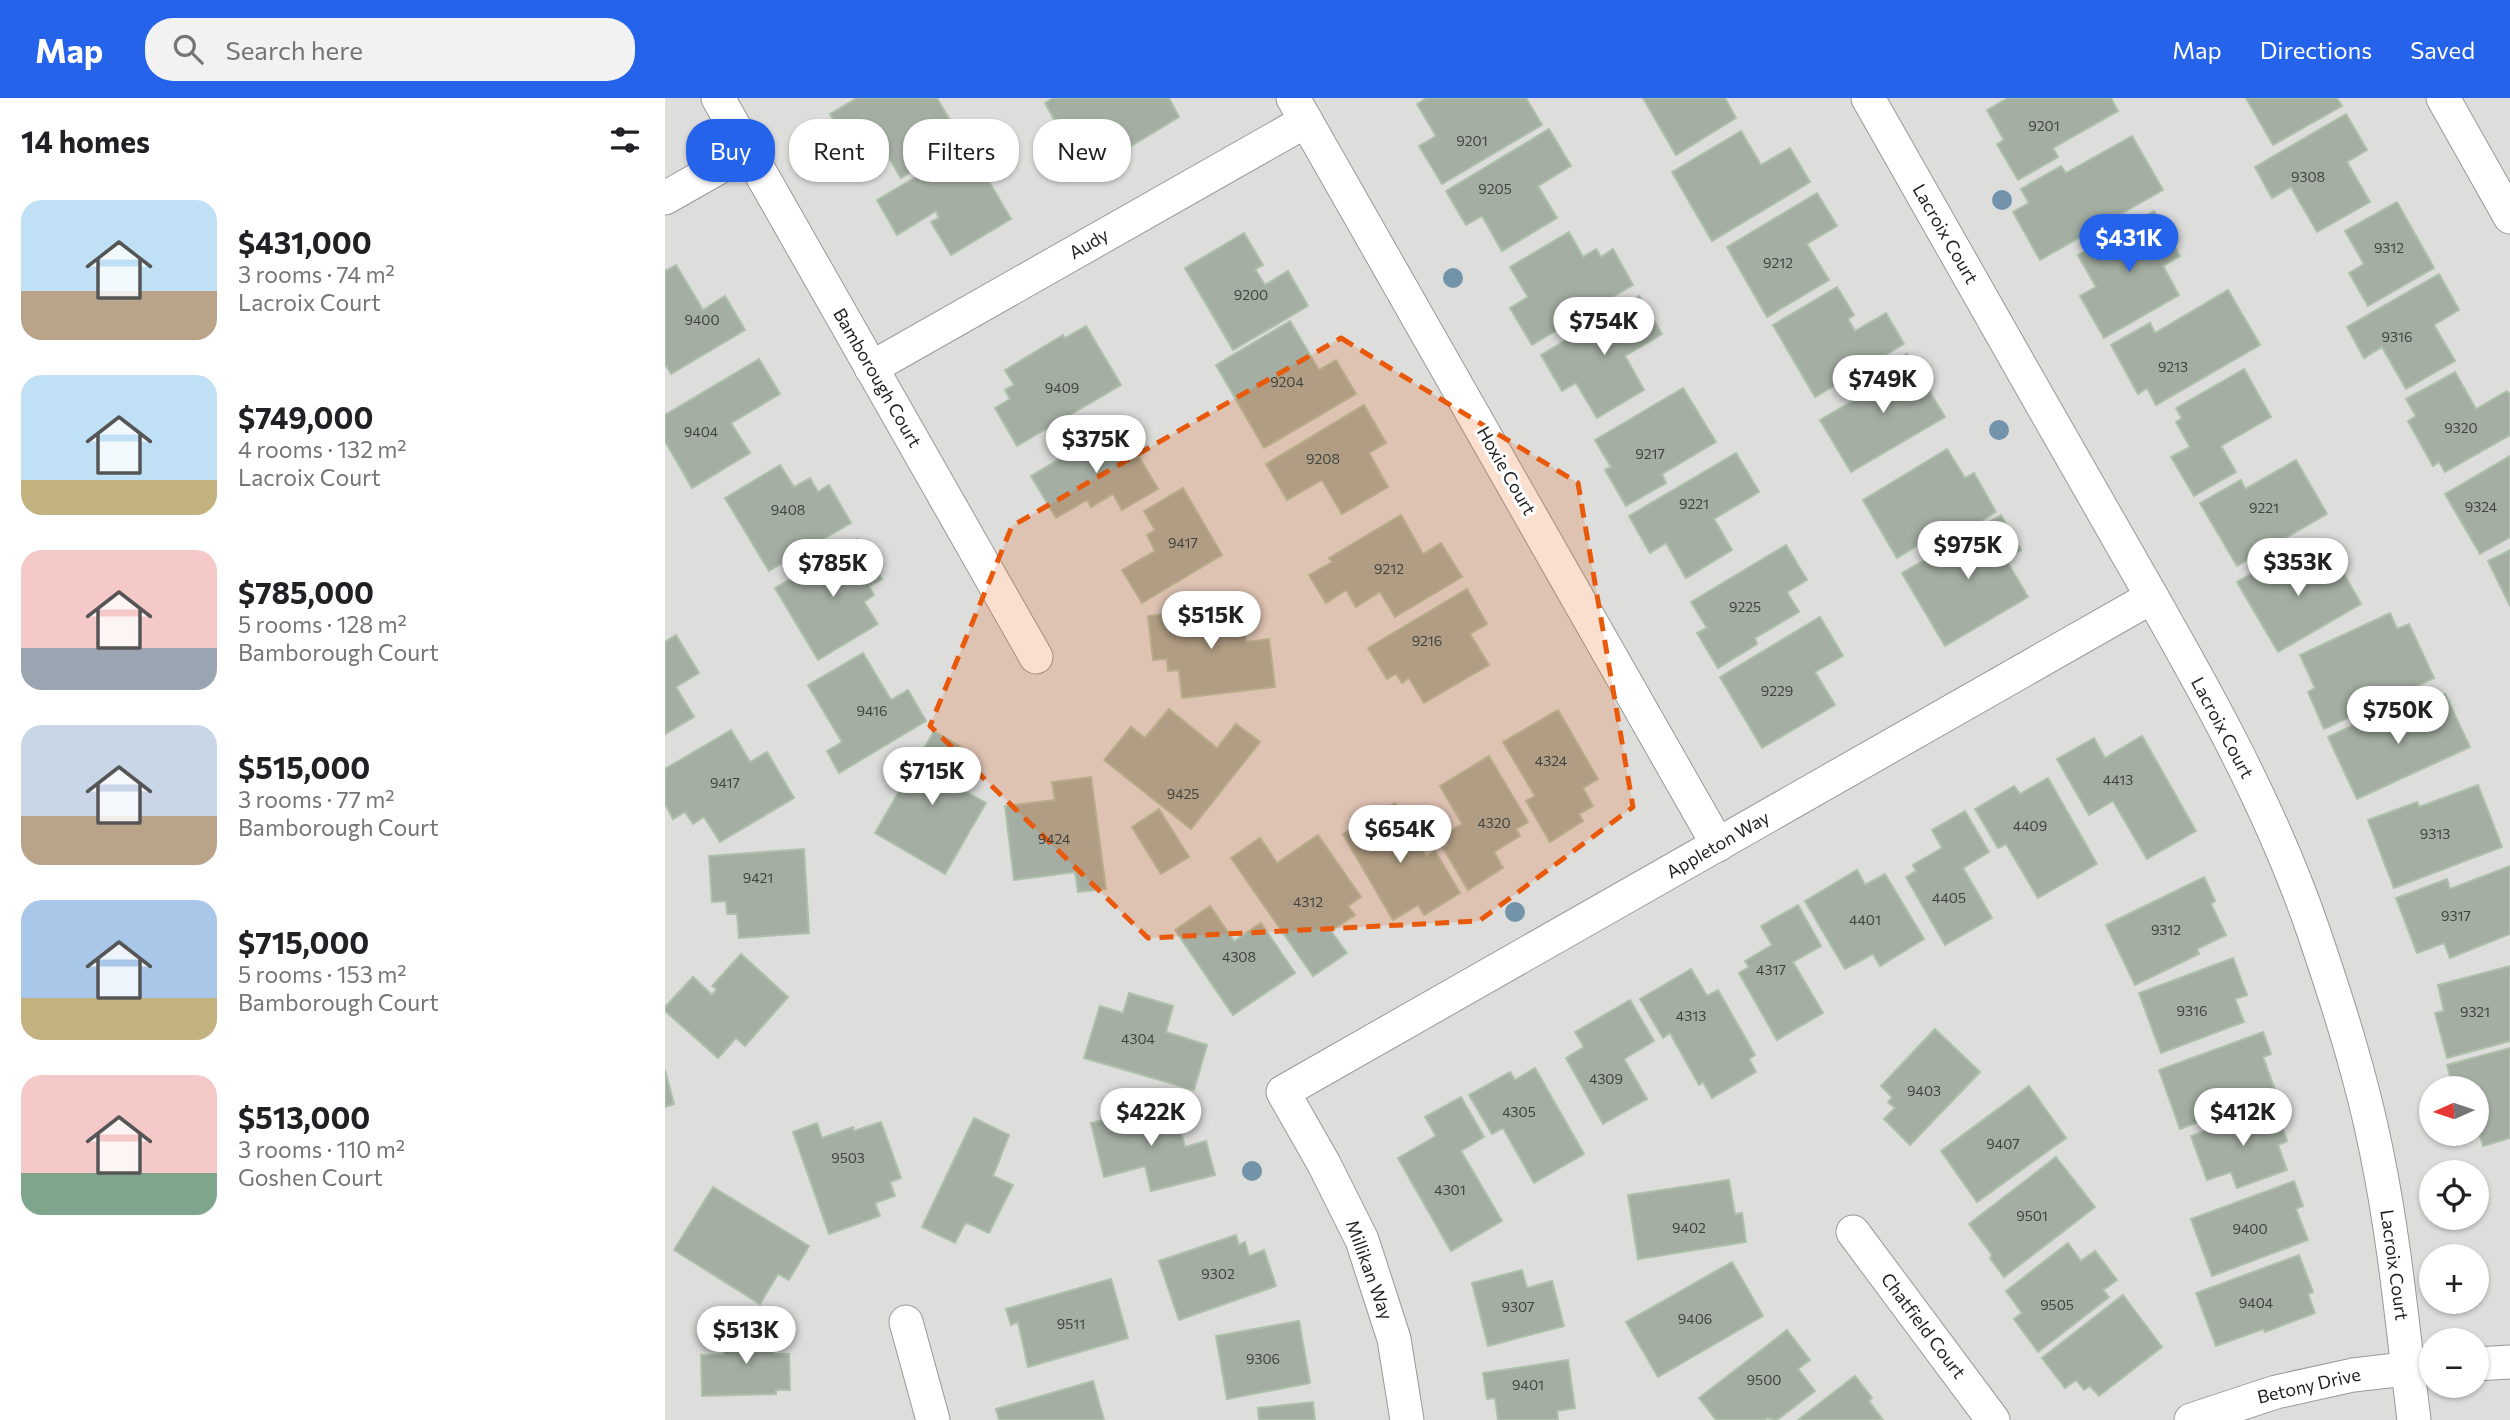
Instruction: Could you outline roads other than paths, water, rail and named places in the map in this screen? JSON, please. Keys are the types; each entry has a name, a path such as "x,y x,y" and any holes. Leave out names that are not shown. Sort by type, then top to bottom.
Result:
{"street":[{"name":"Bamborough Court","path":"718,98 730,119"},
{"name":"Lacroix Court","path":"1868,98 2152,597 2231,741 2269,820 2312,928 2356,1066 2377,1152 2419,1366 2414,1420"},
{"path":"2443,98 2510,217"},
{"name":"Audy","path":"871,368 1300,109"},
{"name":"Hoxie Court","path":"1300,109 1718,845"},
{"path":"665,198 693,182"},
{"name":"Bamborough Court","path":"766,182 1036,657"},
{"name":"Appleton Way","path":"1283,1092 2152,597"},
{"name":"Millikan Way","path":"1283,1092 1324,1164 1362,1240 1394,1339 1407,1420"},
{"name":"Chatfield Court","path":"1853,1232 1993,1420"},
{"path":"906,1322 933,1420"},
{"path":"2489,1363 2510,1362"},
{"name":"Betony Drive","path":"2191,1420 2276,1392 2353,1375 2419,1366"}]}
